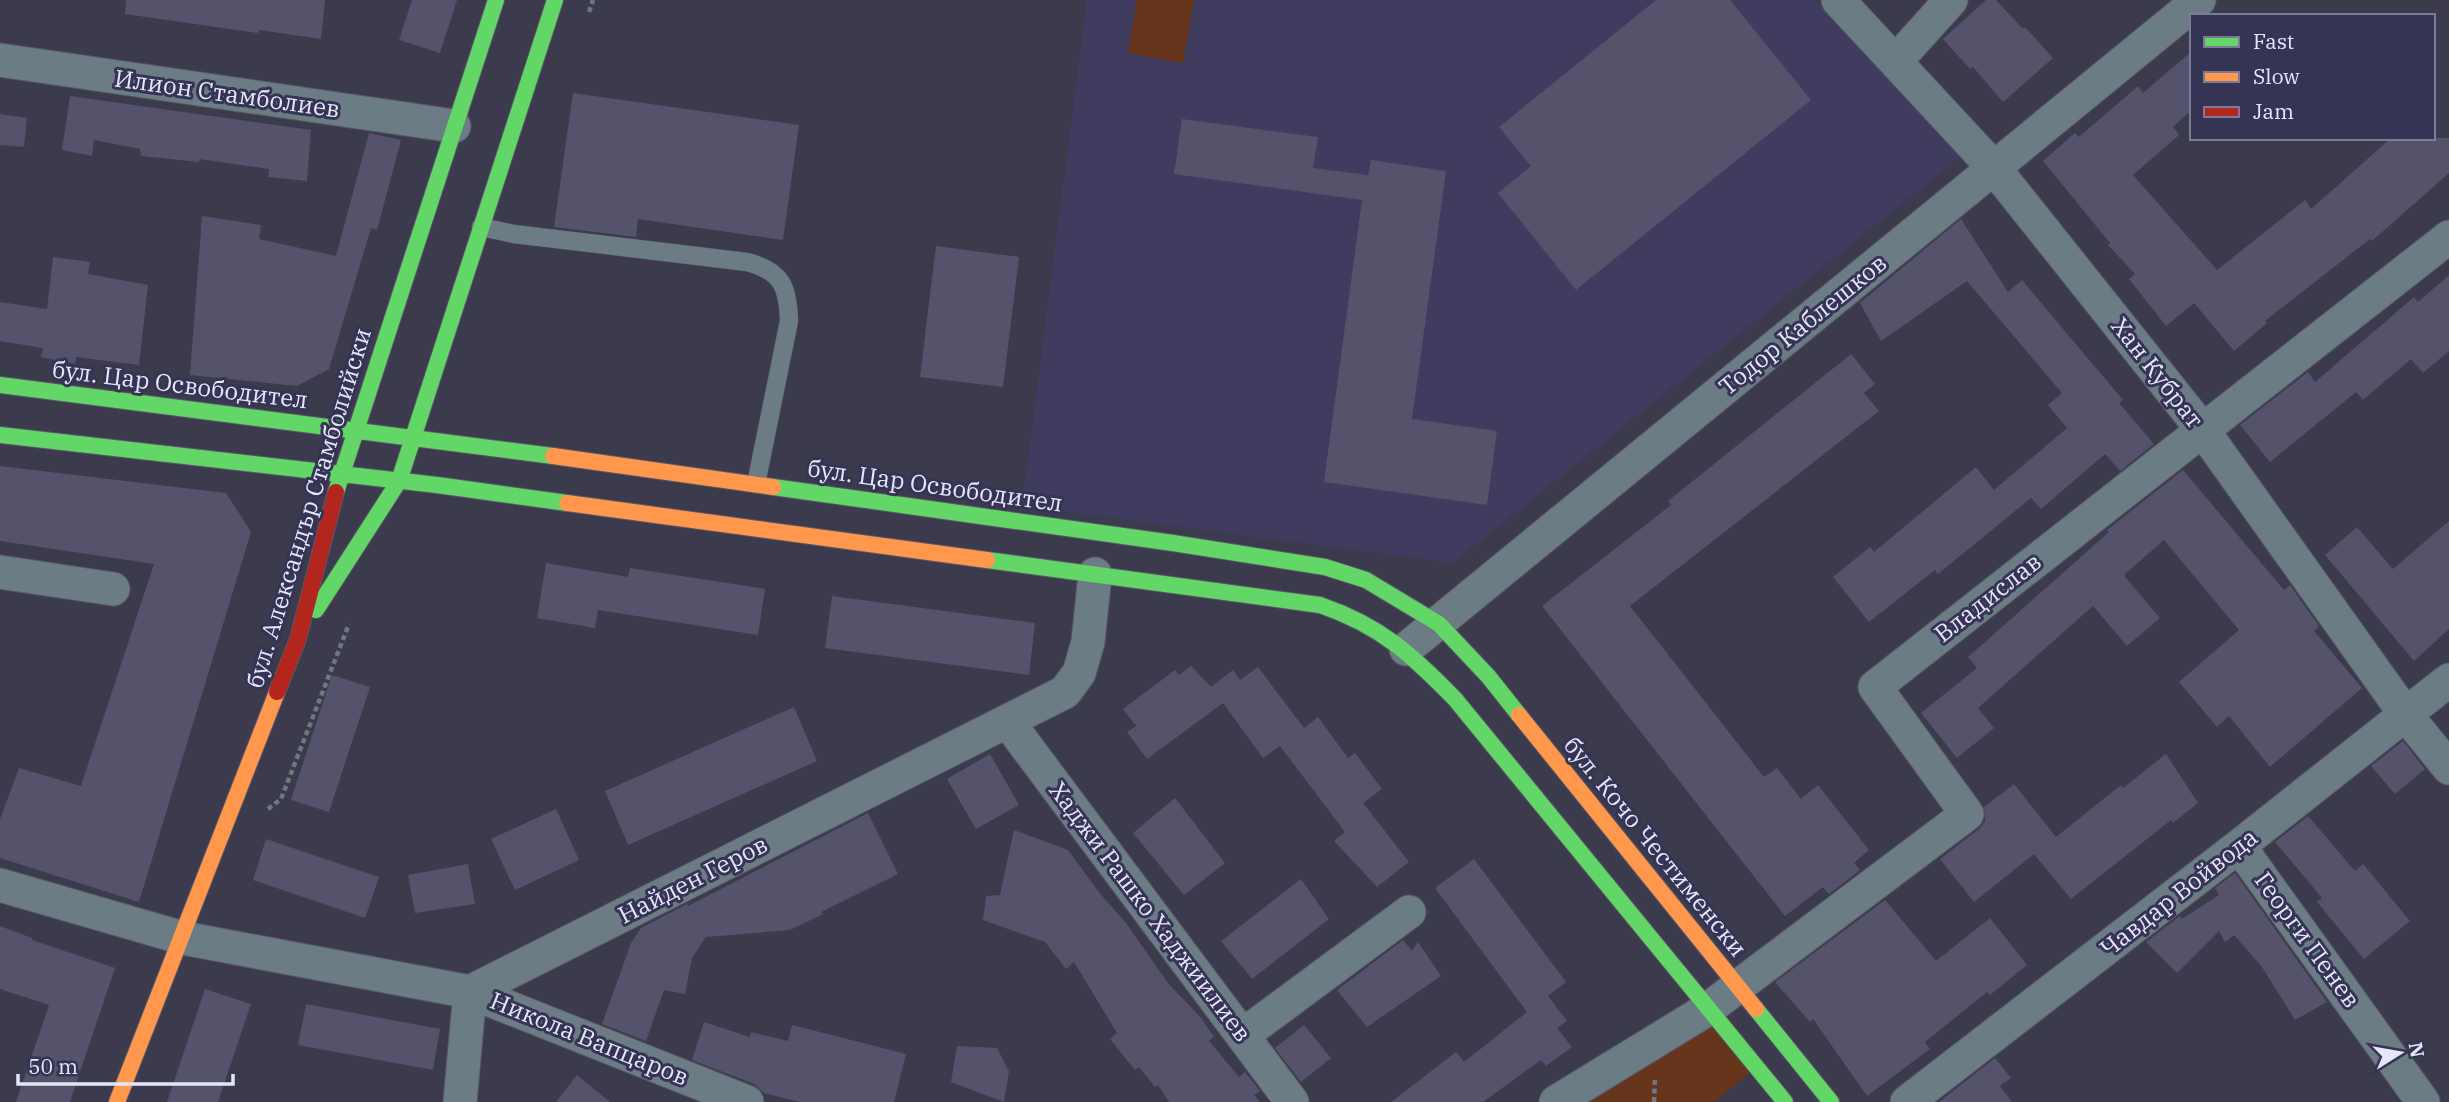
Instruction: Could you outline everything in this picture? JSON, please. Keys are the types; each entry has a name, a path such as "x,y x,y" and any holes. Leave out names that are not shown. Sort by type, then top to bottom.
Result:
{"street":[{"name":"бул. Александър Стамболийски","path":"117,1102 298,639 341,474 439,125 496,0"},
{"path":"298,639 399,481 555,0"},
{"name":"Хан Кубрат","path":"1838,0 1994,168 2202,429 2406,715 2449,768"},
{"path":"1896,61 1951,0"},
{"name":"Тодор Каблешков","path":"1406,649 2199,0"},
{"name":"Илион Стамболиев","path":"0,60 439,125"},
{"name":"Владислав","path":"1739,986 1967,814 1875,687 2449,237"},
{"name":"бул. Цар Освободител","path":"0,385 756,484 1325,567 1366,580 1439,624"},
{"path":"0,435 399,481 1320,605 1349,614 1373,626 1406,649 1455,699 1785,1102"},
{"path":"0,572 113,589"},
{"name":"Найден Геров","path":"470,992 1065,692 1079,673 1088,642 1095,574"},
{"name":"бул. Кочо Честименски","path":"1439,624 1488,676 1831,1102"},
{"name":"Чавдар Войвода","path":"1907,1102 2449,680"},
{"name":"Хаджи Рашко Хаджиилиев","path":"1008,722 1292,1102"},
{"name":"Георги Пенев","path":"2239,846 2423,1102"},
{"path":"0,885 183,938 470,992 460,1102"},
{"path":"1243,1035 1409,912"},
{"path":"1556,1102 1708,1009 1739,986"},
{"name":"Никола Вапцаров","path":"470,992 747,1102"}],"lane":[{"path":"481,227 514,234 747,262 766,267 780,280 788,298 789,321 756,484"},
{"path":"1765,1078 1767,1102"}],"path":[{"path":"260,816 281,799 350,621"}],"shaded area":[{"path":"1087,0 1816,0 1961,157 1453,563 1022,506"},
{"path":"1137,0 1194,0 1183,63 1128,53"},
{"path":"1708,1009 1756,1067 1715,1102 1556,1102"}],"building":[{"path":"126,0 325,0 321,39 125,14"},
{"path":"412,0 457,0 440,53 399,40"},
{"path":"1656,0 1730,0 1811,100 1576,290 1498,193 1531,166 1499,127"},
{"path":"1986,0 1996,0 2053,58 2003,102 1973,67 1970,69 1943,39"},
{"path":"2190,53 2190,112 2173,127 2179,135 2133,175 2217,270 2305,200 2311,209 2389,140 2449,138 2449,173 2372,241 2370,239 2265,321 2267,323 2234,351 2194,303 2166,326 2129,279 2135,274 2108,245 2110,243 2043,161 2075,133 2079,137 2138,86 2143,93"},
{"path":"573,93 799,125 783,240 638,219 636,237 554,227"},
{"path":"70,96 311,130 307,181 268,177 269,169 199,159 199,162 141,156 140,149 94,140 92,156 62,150"},
{"path":"0,114 27,118 24,147 0,145"},
{"path":"1182,119 1318,137 1313,168 1368,175 1371,160 1446,171 1412,419 1497,431 1487,505 1324,482 1362,200 1174,174"},
{"path":"369,133 401,140 377,230 371,228 329,369 297,386 190,375 202,216 261,225 259,239 336,256"},
{"path":"1961,219 2008,292 2022,280 2123,400 2119,403 2154,444 2120,471 2105,454 2041,509 2031,498 1938,574 1935,570 1869,622 1833,577 1870,547 1874,552 1976,467 1994,490 2067,428 2048,405 2062,393 1967,281 1881,341 1860,303"},
{"path":"936,246 1019,257 1003,387 920,377"},
{"path":"53,257 90,262 88,274 148,285 139,365 76,357 75,364 41,357 43,348 0,341 0,302 47,309"},
{"path":"2449,275 2449,351 2423,373 2411,359 2363,400 2356,392 2270,462 2240,425 2308,372 2315,382 2414,297 2418,302"},
{"path":"1851,354 1875,384 1864,393 1879,411 1630,606 1764,777 1777,768 1801,799 1818,785 1869,850 1854,863 1860,870 1829,894 1823,887 1785,916 1542,606 1671,505 1668,501"},
{"path":"0,466 226,493 251,532 139,902 0,858 0,819 19,768 81,786 154,564 0,541"},
{"path":"2183,470 2284,590 2290,585 2319,626 2314,631 2362,688 2270,767 2229,716 2217,727 2179,682 2239,630 2164,540 2125,574 2160,618 2127,646 2093,606 1978,708 1994,728 1957,758 1921,713 1977,668 1968,657 2109,532 2107,530"},
{"path":"2449,521 2449,629 2414,661 2325,555 2357,527 2393,569"},
{"path":"546,563 628,577 630,568 765,589 758,635 598,610 595,628 537,618"},
{"path":"832,596 1035,623 1029,675 825,648"},
{"path":"1191,666 1211,687 1233,670 1240,680 1258,667 1304,728 1318,717 1348,758 1355,753 1382,789 1363,803 1409,862 1377,887 1334,841 1345,832 1280,746 1263,758 1223,703 1147,759 1127,732 1136,726 1123,709 1175,670 1179,675"},
{"path":"332,675 370,687 329,812 291,800"},
{"path":"794,707 817,761 628,845 605,791"},
{"path":"2403,741 2425,769 2395,794 2371,766"},
{"path":"990,754 1019,805 976,829 947,779"},
{"path":"2166,754 2198,803 2173,823 2171,820 2071,899 2034,854 1974,902 1940,859 1979,829 1985,821 1984,807 2014,784 2056,837 2121,785 2123,788"},
{"path":"1175,798 1225,863 1184,895 1133,833"},
{"path":"556,809 579,860 515,890 491,839"},
{"path":"868,813 898,874 790,930 706,937 692,958 685,994 664,990 646,1041 602,1024 631,943 641,928"},
{"path":"2308,816 2355,871 2363,864 2410,921 2364,959 2317,902 2322,898 2275,842"},
{"path":"1014,830 1068,850 1126,923 1168,983 1201,1018 1214,1037 1209,1041 1239,1077 1245,1072 1260,1091 1254,1095 1260,1102 1169,1102 1158,1085 1155,1087 1139,1067 1135,1070 1110,1039 1117,1033 1074,962 1066,969 1045,942 983,920 986,896 1000,895"},
{"path":"266,839 379,877 365,918 253,880"},
{"path":"1474,859 1566,982 1548,996 1567,1021 1557,1028 1572,1047 1546,1066 1541,1060 1483,1102 1391,1102 1456,1052 1464,1062 1527,1012 1435,888"},
{"path":"468,864 475,904 415,913 408,875"},
{"path":"2235,873 2327,1002 2295,1020 2262,967 2234,935 2225,942 2219,931 2177,973 2146,942 2180,916 2182,919 2219,895 2215,888"},
{"path":"1301,879 1329,919 1252,979 1221,941"},
{"path":"1885,900 1936,961 1990,918 2027,965 1990,995 1987,992 1925,1042 1930,1049 1867,1096 1813,1019 1810,1022 1775,982"},
{"path":"0,926 32,940 115,968 70,1102 16,1102 49,1005 0,989"},
{"path":"1403,940 1412,951 1418,942 1441,976 1367,1027 1337,990"},
{"path":"205,989 251,1004 218,1102 167,1102"},
{"path":"306,1004 440,1029 433,1070 298,1045"},
{"path":"704,1022 750,1037 751,1032 788,1041 792,1025 906,1054 894,1102 799,1102 764,1093 754,1084 692,1060"},
{"path":"1304,1025 1331,1058 1301,1082 1275,1048"},
{"path":"957,1046 997,1048 1009,1071 1004,1102 951,1082"},
{"path":"1995,1058 2011,1078 2000,1086 2012,1102 1939,1102"},
{"path":"577,1075 610,1102 556,1102"}],"traffic: fast":[{"path":"336,492 496,0"},
{"path":"316,610 399,481 555,0"},
{"path":"0,385 553,456"},
{"path":"0,435 437,485 567,503"},
{"path":"773,487 1325,567 1366,580 1439,624 1488,676 1519,715"},
{"path":"987,560 1320,605 1378,632 1424,668 1455,699 1785,1102"},
{"path":"1756,1009 1831,1102"}],"traffic: slow":[{"path":"553,456 773,487"},
{"path":"567,503 987,560"},
{"path":"117,1102 277,692"},
{"path":"1519,715 1756,1009"}],"traffic: jam":[{"path":"277,692 298,639 336,492"}]}
